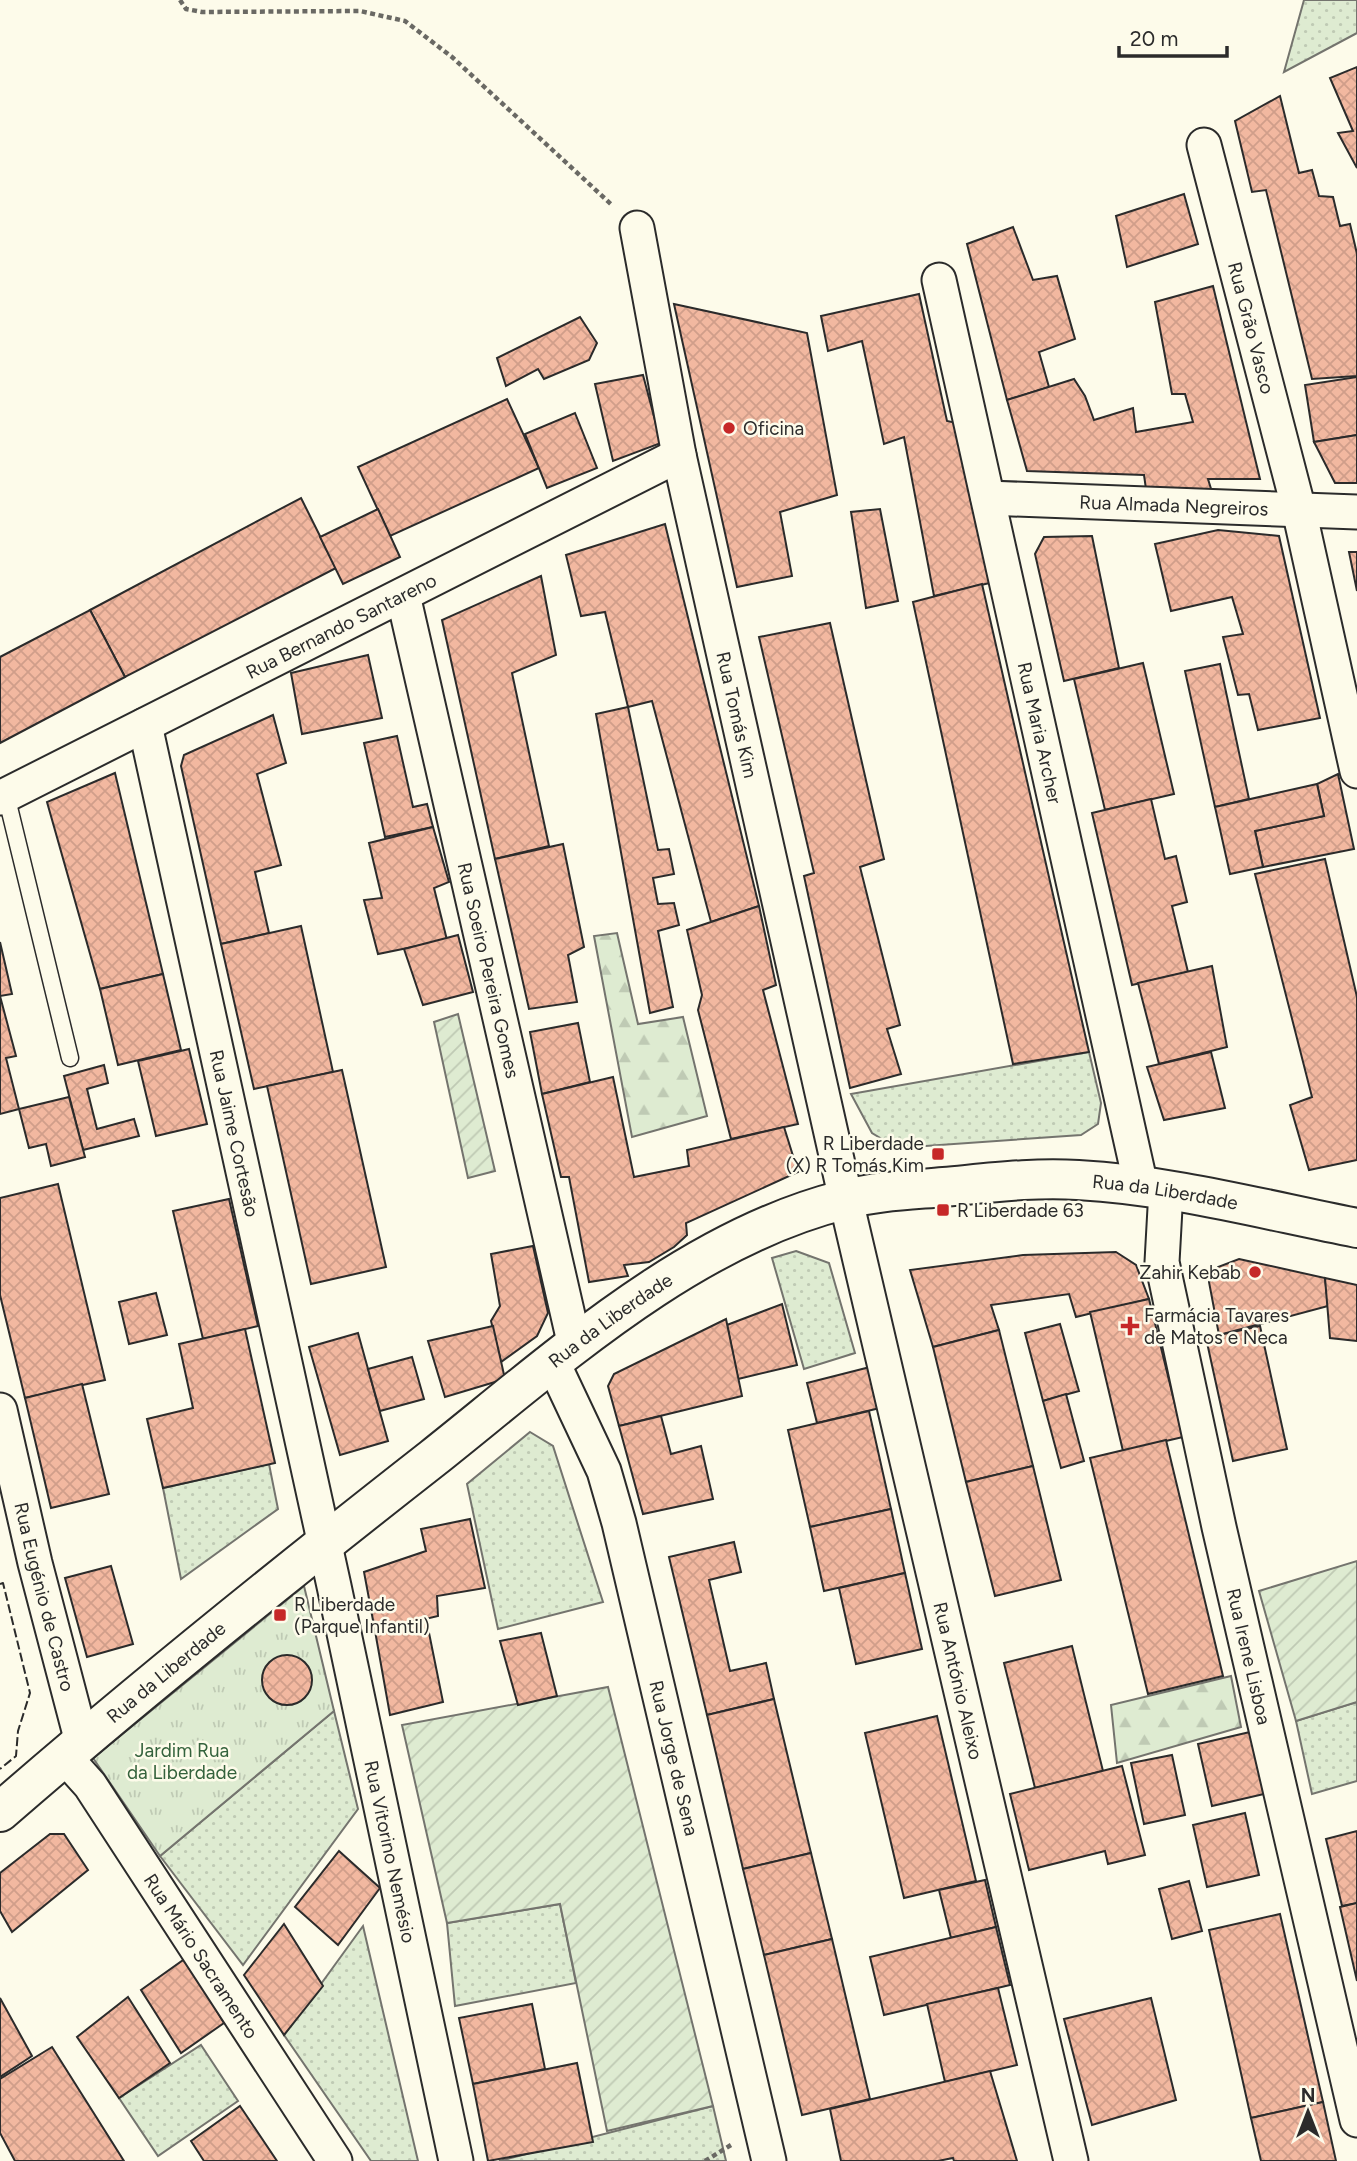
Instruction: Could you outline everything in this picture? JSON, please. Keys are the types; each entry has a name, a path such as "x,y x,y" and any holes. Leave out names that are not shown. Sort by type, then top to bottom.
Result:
{"street":[{"name":"Rua Grão Vasco","path":"1204,145 1299,510 1357,771"},
{"name":"Rua Tomás Kim","path":"637,228 680,455 846,1199"},
{"name":"Rua Maria Archer","path":"939,280 988,498 1154,1188"},
{"name":"Rua Bernando Santareno","path":"3,796 680,455"},
{"name":"Rua Almada Negreiros","path":"988,498 1357,512"},
{"name":"Rua Soeiro Pereira Gomes","path":"403,594 564,1354"},
{"name":"Rua Jaime Cortesão","path":"145,725 324,1542"},
{"name":"Rua da Liberdade","path":"0,1812 324,1542 564,1354 676,1274 761,1230 846,1199 884,1192 1016,1181 1074,1180 1154,1188 1357,1228"},
{"name":"Rua Irene Lisboa","path":"1154,1188 1163,1262 1219,1527 1357,2120"},
{"name":"Rua António Aleixo","path":"846,1199 1071,2161"},
{"name":"Rua Jorge de Sena","path":"564,1354 619,1523 769,2161"},
{"name":"Rua Eugénio de Castro","path":"0,1410 73,1749"},
{"name":"Rua Vitorino Nemésio","path":"324,1542 456,2161"},
{"name":"Rua Mário Sacramento","path":"73,1749 90,1785 335,2161"}],"lane":[{"path":"3,796 69,1058"}],"path":[{"path":"181,1 186,9 202,12 360,11 405,21 452,57 637,228"}],"green space":[{"path":"1304,0 1357,0 1357,33 1284,72"},
{"path":"617,933 638,1024 683,1017 707,1116 632,1137 594,936"},
{"path":"458,1014 495,1171 468,1178 434,1022"},
{"path":"1089,1052 1101,1103 1098,1124 1081,1135 897,1148 872,1133 851,1094"},
{"path":"796,1251 829,1263 855,1353 804,1369 772,1258"},
{"path":"530,1432 553,1446 603,1602 498,1629 467,1484"},
{"path":"269,1464 278,1509 181,1579 163,1488"},
{"path":"1357,1561 1357,1702 1296,1721 1259,1591"},
{"name":"Jardim Rua da Liberdade","path":"304,1586 334,1711 160,1856 93,1758"},
{"path":"1231,1676 1241,1727 1117,1763 1111,1705"},
{"path":"608,1687 713,2106 607,2131 560,1904 447,1923 402,1725"},
{"path":"1357,1702 1357,1781 1312,1794 1296,1721"},
{"path":"334,1711 358,1809 243,1965 160,1856"},
{"path":"560,1904 576,1983 455,2006 447,1923"},
{"path":"363,1926 418,2161 371,2161 284,2035"},
{"path":"201,2045 238,2101 158,2156 119,2098"},
{"path":"713,2106 726,2161 499,2161"}],"building":[{"path":"1357,67 1357,168 1338,133 1353,131 1330,78"},
{"path":"1280,96 1299,173 1312,170 1319,196 1333,197 1340,226 1350,224 1357,254 1357,376 1312,379 1266,190 1252,192 1235,121"},
{"path":"1184,194 1198,244 1127,267 1116,216"},
{"path":"1013,227 1033,280 1057,276 1075,339 1039,352 1049,387 1007,400 967,244"},
{"path":"1213,286 1260,479 1208,479 1212,492 1146,489 1144,475 1027,471 1007,400 1074,379 1085,396 1094,420 1133,408 1136,432 1193,422 1185,394 1172,394 1155,302"},
{"path":"919,294 947,421 957,423 994,582 934,596 904,437 884,444 862,341 828,351 821,316"},
{"path":"674,304 807,333 837,495 780,512 792,576 737,587"},
{"path":"580,317 597,343 589,360 544,379 538,369 506,386 497,358"},
{"path":"643,375 661,443 613,461 595,384"},
{"path":"1357,377 1357,435 1314,442 1305,385"},
{"path":"507,399 539,468 390,536 358,467"},
{"path":"575,413 597,468 547,488 525,434"},
{"path":"1357,435 1357,483 1335,483 1314,442"},
{"path":"301,498 336,568 125,677 90,610"},
{"path":"378,509 400,557 343,584 320,537"},
{"path":"880,509 898,601 866,608 851,512"},
{"path":"665,524 759,906 711,922 652,701 628,707 605,612 581,616 566,555"},
{"path":"1218,530 1279,536 1320,718 1258,730 1249,694 1238,695 1223,637 1243,634 1232,597 1171,611 1155,544"},
{"path":"1092,536 1119,668 1064,681 1035,554 1044,537"},
{"path":"1349,552 1357,552 1357,591"},
{"path":"541,576 556,655 512,673 549,846 495,859 442,620"},
{"path":"982,584 1089,1052 1013,1064 913,602"},
{"path":"90,610 125,677 0,743 0,657"},
{"path":"830,623 884,859 860,867 900,1025 887,1029 901,1074 850,1088 804,876 814,873 759,637"},
{"path":"368,655 382,718 302,734 291,673"},
{"path":"1143,663 1174,794 1105,810 1074,679"},
{"path":"1220,664 1249,799 1215,807 1185,671"},
{"path":"628,707 658,850 669,849 674,874 653,878 658,904 674,903 679,925 658,931 673,1007 650,1013 596,714"},
{"path":"273,715 286,763 257,774 281,865 255,872 269,933 221,944 181,766 184,755"},
{"path":"397,736 413,807 427,804 433,827 385,837 364,743"},
{"path":"115,773 163,974 100,989 47,802"},
{"path":"1338,774 1354,849 1263,867 1255,831 1324,816 1317,784"},
{"path":"1317,784 1324,816 1255,831 1263,867 1230,874 1215,807"},
{"path":"1151,799 1165,859 1176,856 1187,902 1172,906 1188,972 1132,985 1092,813"},
{"path":"433,827 449,882 434,888 447,940 378,954 364,900 382,898 369,843"},
{"path":"563,844 584,947 568,955 577,1002 529,1009 495,859"},
{"path":"1325,859 1357,997 1357,1160 1309,1170 1290,1105 1312,1097 1255,874"},
{"path":"759,906 776,985 763,990 798,1124 731,1139 698,1010 702,995 687,930"},
{"path":"301,926 333,1072 254,1089 221,944"},
{"path":"458,935 473,992 423,1005 404,949"},
{"path":"0,942 12,994 0,996"},
{"path":"1212,966 1227,1047 1159,1064 1138,983"},
{"path":"163,974 181,1050 118,1065 100,989"},
{"path":"0,996 16,1056 6,1058 19,1109 0,1114"},
{"path":"578,1023 590,1082 542,1094 530,1032"},
{"path":"189,1049 207,1124 156,1136 138,1061"},
{"path":"1211,1052 1225,1108 1164,1120 1147,1067"},
{"path":"104,1065 108,1083 87,1089 97,1129 134,1119 139,1136 83,1150 64,1076"},
{"path":"342,1070 386,1267 311,1284 267,1086"},
{"path":"613,1077 634,1177 689,1166 687,1150 784,1127 798,1172 686,1223 687,1235 674,1247 649,1262 624,1265 628,1276 589,1282 569,1177 561,1177 542,1094"},
{"path":"69,1097 85,1157 51,1166 46,1144 29,1148 19,1109"},
{"path":"58,1184 105,1380 25,1398 0,1295 0,1198"},
{"path":"229,1199 258,1326 203,1339 173,1211"},
{"path":"533,1246 548,1313 537,1336 501,1362 491,1321 500,1306 491,1254"},
{"path":"1116,1252 1136,1265 1149,1299 1076,1317 1069,1294 991,1305 999,1330 933,1347 910,1270 1023,1255"},
{"path":"1239,1259 1325,1278 1328,1306 1219,1335 1209,1282 1218,1267"},
{"path":"1325,1278 1357,1285 1357,1341 1330,1338"},
{"path":"156,1293 167,1335 129,1344 119,1302"},
{"path":"1149,1299 1183,1437 1123,1451 1090,1312"},
{"path":"782,1304 797,1365 738,1379 727,1325"},
{"path":"726,1319 742,1396 619,1426 608,1386 614,1374"},
{"path":"1060,1324 1079,1391 1043,1401 1025,1333"},
{"path":"493,1326 505,1379 445,1397 428,1341"},
{"path":"1260,1326 1287,1449 1233,1461 1206,1338"},
{"path":"245,1329 275,1463 163,1488 147,1419 193,1408 179,1344"},
{"path":"999,1330 1033,1466 966,1482 933,1347"},
{"path":"358,1333 388,1441 340,1455 309,1347"},
{"path":"412,1357 424,1399 380,1411 368,1369"},
{"path":"870,1367 880,1408 817,1423 807,1383"},
{"path":"82,1384 109,1494 51,1508 25,1398"},
{"path":"1066,1394 1084,1461 1061,1468 1043,1401"},
{"path":"869,1411 891,1509 810,1527 788,1430"},
{"path":"661,1416 671,1454 701,1446 713,1499 643,1514 619,1426"},
{"path":"1166,1440 1223,1676 1148,1694 1090,1458"},
{"path":"1033,1466 1061,1580 995,1596 966,1482"},
{"path":"891,1509 905,1573 824,1591 810,1527"},
{"path":"470,1519 485,1588 437,1596 438,1616 375,1631 364,1572 426,1551 421,1529"},
{"path":"734,1542 741,1572 709,1580 730,1671 766,1663 774,1699 707,1715 669,1557"},
{"path":"111,1566 133,1644 87,1657 65,1578"},
{"path":"905,1573 922,1649 856,1664 839,1588"},
{"path":"426,1618 443,1702 390,1715 375,1631"},
{"path":"541,1633 557,1696 518,1705 500,1641"},
{"path":"1072,1646 1103,1771 1035,1788 1004,1663"},
{"path":"287,1655 305,1662 312,1680 305,1698 287,1705 269,1698 262,1680 269,1662"},
{"path":"774,1699 811,1853 743,1869 707,1715"},
{"path":"937,1716 976,1881 904,1898 865,1733"},
{"path":"1250,1732 1264,1794 1212,1806 1198,1744"},
{"path":"1172,1755 1185,1815 1144,1824 1131,1763"},
{"path":"1122,1766 1145,1855 1108,1864 1105,1851 1029,1870 1010,1794"},
{"path":"1245,1813 1259,1875 1207,1887 1193,1825"},
{"path":"1357,1831 1357,1903 1342,1906 1326,1839"},
{"path":"50,1834 64,1834 88,1870 12,1932 0,1911 0,1873"},
{"path":"339,1851 380,1888 338,1945 295,1907"},
{"path":"811,1853 832,1939 764,1955 743,1869"},
{"path":"985,1880 996,1927 951,1938 939,1890"},
{"path":"1189,1881 1202,1931 1172,1939 1159,1889"},
{"path":"1357,1903 1357,1981 1340,1907"},
{"path":"1280,1914 1323,2102 1251,2118 1209,1930"},
{"path":"284,1924 323,1986 284,2035 244,1975"},
{"path":"996,1927 1010,1985 884,2015 870,1957"},
{"path":"832,1939 870,2099 802,2115 764,1955"},
{"path":"186,1958 224,2023 181,2053 141,1990"},
{"path":"998,1988 1017,2065 945,2082 927,2004"},
{"path":"128,1997 170,2063 119,2098 77,2037"},
{"path":"0,1998 32,2056 0,2077"},
{"path":"1151,1998 1176,2100 1092,2125 1064,2019"},
{"path":"532,2004 545,2069 473,2084 459,2018"},
{"path":"52,2047 124,2161 15,2161 0,2133 0,2079"},
{"path":"577,2063 593,2142 488,2161 473,2084"},
{"path":"990,2071 1017,2161 954,2161 953,2158 938,2161 841,2161 830,2109"},
{"path":"1323,2102 1336,2161 1261,2161 1251,2118"},
{"path":"240,2106 277,2161 204,2161 191,2141"}],"fence":[{"path":"0,1584 3,1583 30,1693 18,1731 16,1756 0,1769"}],"place":[{"name":"Oficina","path":"729,428"},
{"name":"R Liberdade (X) R Tomás Kim","path":"938,1154"},
{"name":"R Liberdade 63","path":"943,1210"},
{"name":"Zahir Kebab","path":"1255,1272"},
{"name":"Farmácia Tavares de Matos e Neca","path":"1130,1326"},
{"name":"R Liberdade (Parque Infantil)","path":"280,1615"}]}
